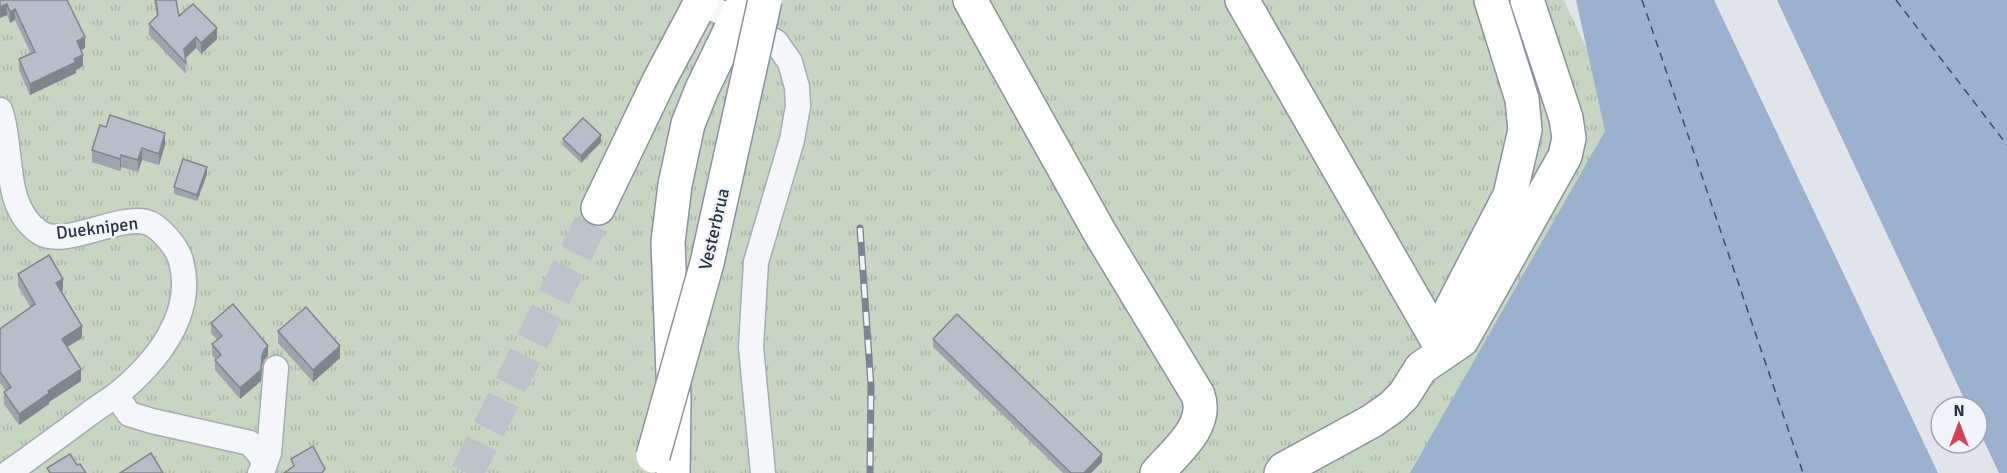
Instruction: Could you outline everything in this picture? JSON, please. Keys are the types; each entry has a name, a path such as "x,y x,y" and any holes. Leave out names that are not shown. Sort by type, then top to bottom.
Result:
{"highway":[{"name":"Vesterbrua","path":"655,469 708,263 765,0"},
{"path":"970,0 1100,232 1201,402 1201,416 1197,426 1157,473"},
{"path":"1242,0 1437,346 1440,377 1426,403 1393,431 1318,473"},
{"path":"1281,473 1284,469 1372,421 1404,395 1437,346 1510,195 1525,130 1522,99 1491,0"},
{"path":"1437,346 1462,339 1565,156 1569,138 1566,118 1527,0"},
{"path":"598,208 660,79 701,2"},
{"path":"655,469 674,399 668,242 675,185 688,124 702,89 741,9"}],"street":[{"path":"701,2 741,9 776,42 790,62 797,87 798,106 792,141 756,262 751,347 763,473"},
{"name":"Dueknipen","path":"0,110 5,123 15,199 25,217 40,233 56,237 80,234 127,222 147,222 169,238 181,258 186,281 183,305 174,328 158,351 116,395 8,473"},
{"path":"262,470 269,453 276,368"},
{"path":"116,395 129,414 250,443 261,456 262,470"}],"green space":[{"path":"0,0 1564,0 1625,131 1422,473 0,473"}],"water":[{"path":"1576,0 1714,0 1938,473 1410,473 1605,131"},
{"path":"1777,0 2007,0 2007,473 1999,473 1989,452 1989,395 1962,395"}],"building":[{"path":"0,0 67,0 85,37 77,41 83,55 74,59 76,62 30,84 19,59 35,52 15,9 10,12 7,4 0,7"},
{"path":"156,0 176,0 179,16 193,4 217,28 201,43 196,37 184,49 186,63 149,24 158,15"},
{"path":"110,115 165,133 159,154 142,148 138,160 121,155 120,159 92,150 100,125 106,127"},
{"path":"583,118 601,135 581,156 563,139"},
{"path":"183,159 207,167 197,195 174,187"},
{"path":"49,255 63,279 56,283 82,326 62,339 81,369 19,414 4,392 11,387 0,372 0,329 35,304 18,274"},
{"path":"233,304 268,346 262,356 261,370 240,388 215,360 221,355 212,344 222,336 211,323"},
{"path":"306,307 340,346 313,370 278,331"},
{"path":"957,314 1102,454 1084,473 1071,473 933,339"},
{"path":"313,446 325,469 322,473 284,473 294,466 291,459"},
{"path":"151,453 163,473 120,473"},
{"path":"70,454 86,473 50,473 47,468"}],"ferry route":[{"path":"1642,0 1803,473"},
{"path":"1896,0 2007,145"}],"tunnel":[{"path":"467,473 598,208"}],"railway":[{"path":"860,228 871,386 870,473"}]}
